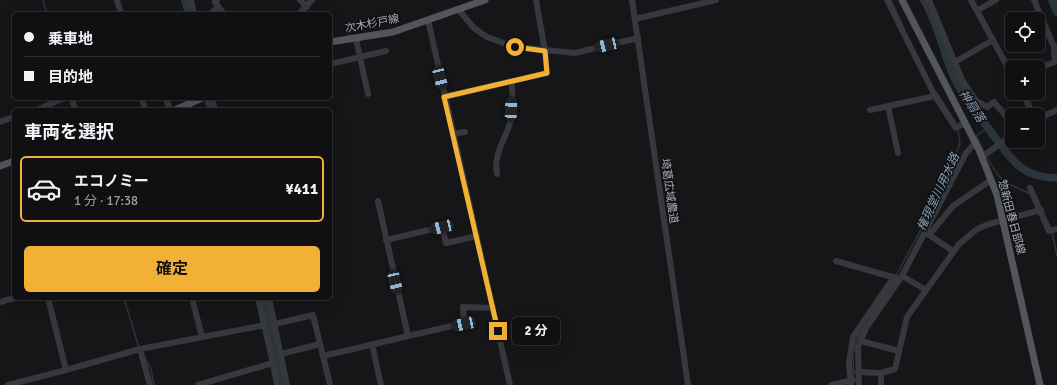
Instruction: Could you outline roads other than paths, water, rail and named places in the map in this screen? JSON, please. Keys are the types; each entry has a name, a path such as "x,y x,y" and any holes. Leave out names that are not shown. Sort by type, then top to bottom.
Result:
{"main road":[{"name":"次木杉戸線","path":"332,42 393,32 458,9 471,2 485,0"},
{"name":"惣新田春日部線","path":"902,0 965,123 974,144 982,157 991,180 1003,220 1040,385"},
{"path":"180,108 198,100"},
{"path":"0,166 12,163"}],"street":[{"path":"117,0 120,12"},
{"path":"191,0 194,12"},
{"path":"217,0 215,2 222,12"},
{"path":"300,0 307,7"},
{"path":"301,12 312,0"},
{"path":"444,97 547,73 545,51 536,0"},
{"name":"埼葛広域農道","path":"632,0 688,385"},
{"path":"635,19 716,0"},
{"path":"887,0 935,96 956,128 965,123"},
{"path":"929,0 962,80 976,101 987,107 994,102 1005,115"},
{"path":"971,0 978,10 1005,61"},
{"path":"978,10 996,0"},
{"path":"1034,0 1057,54"},
{"path":"212,12 218,7"},
{"path":"458,9 474,28 487,37 515,47 575,53 638,38"},
{"path":"428,20 444,97 510,385"},
{"path":"356,39 368,94"},
{"path":"954,62 993,40"},
{"path":"1045,66 1055,62 1054,46"},
{"path":"332,64 386,51"},
{"path":"497,174 495,165 501,143 511,122 512,82"},
{"path":"870,110 935,96"},
{"path":"42,108 60,100"},
{"path":"888,106 898,153"},
{"path":"1045,116 1057,110"},
{"path":"0,122 12,118"},
{"path":"453,134 465,132"},
{"path":"982,157 1005,140"},
{"path":"831,385 858,382 860,344 866,328 927,234 966,153 974,144"},
{"path":"927,234 953,206 991,180"},
{"path":"1030,188 1049,230 1057,229"},
{"path":"378,201 408,336"},
{"path":"858,372 881,373 895,369 907,317 959,244 977,229 1003,220 1041,210"},
{"path":"386,240 442,227 446,243 477,236"},
{"path":"927,234 953,251"},
{"path":"836,261 898,277 926,290"},
{"path":"851,383 851,345 856,330 898,277"},
{"path":"0,302 12,299"},
{"path":"48,300 66,370"},
{"path":"193,300 202,337"},
{"path":"259,300 277,385"},
{"path":"269,300 282,354 287,385"},
{"path":"323,356 464,324 463,307 493,308"},
{"path":"275,324 314,315 330,385"},
{"path":"8,385 140,349 265,325"},
{"path":"282,354 320,344"},
{"path":"372,344 381,385"},
{"path":"851,345 860,344 899,351"},
{"path":"140,349 150,385"},
{"path":"198,385 273,363"},
{"path":"881,373 881,385"}],"waterway":[{"path":"43,0 46,12"},
{"path":"185,0 188,12"},
{"name":"権現堂川用水路","path":"891,0 902,24"},
{"name":"神扇落","path":"924,0 937,29 955,79 972,107 1018,165 1034,174 1044,177 1057,178"},
{"path":"1052,0 1057,12"},
{"name":"権現堂川用水路","path":"937,93 957,125"},
{"path":"212,100 214,108"},
{"path":"985,153 976,136 988,128"},
{"name":"権現堂川用水路","path":"896,276 936,201 960,144 958,129"},
{"path":"987,157 999,176 1008,183 1029,193"},
{"path":"1036,196 1050,227"},
{"path":"1052,232 1057,256"},
{"path":"125,300 139,348"},
{"path":"263,300 283,385"},
{"name":"権現堂川用水路","path":"854,352 856,340 863,328"},
{"name":"権現堂川用水路","path":"853,356 854,378"},
{"path":"145,358 151,369 154,385"}]}
